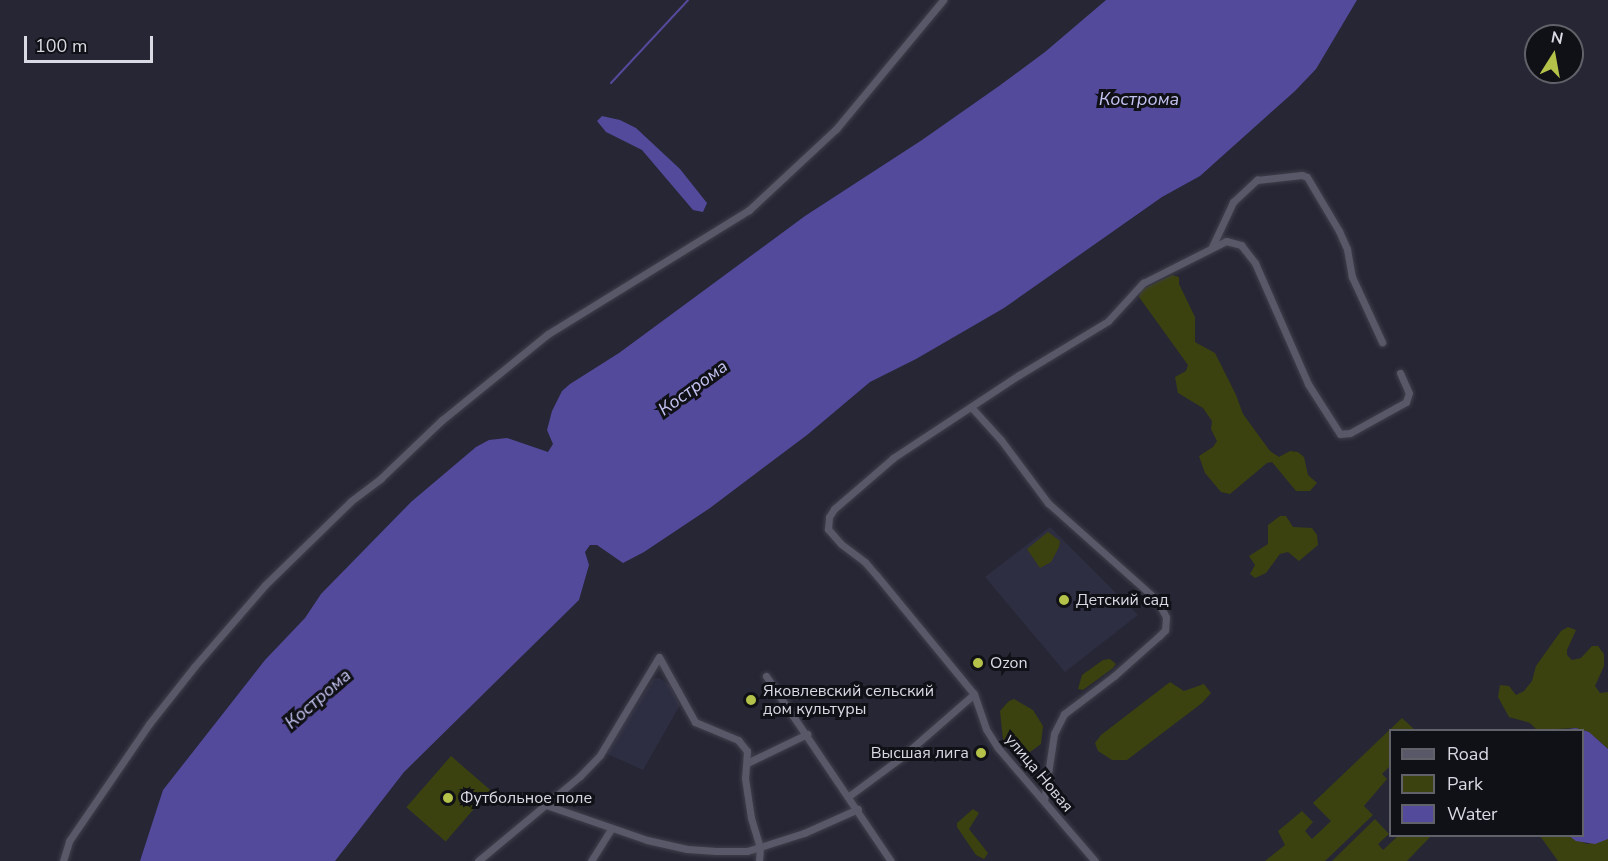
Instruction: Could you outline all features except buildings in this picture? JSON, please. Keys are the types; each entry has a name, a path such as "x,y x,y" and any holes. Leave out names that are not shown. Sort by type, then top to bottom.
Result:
{"street":[{"path":"63,861 69,842 149,724 194,667 265,585 351,501 381,478 442,420 548,334 749,210 836,129 943,0"},
{"path":"1212,247 1233,202 1257,180 1302,175 1307,177 1339,231 1347,249 1352,278 1382,342"},
{"path":"849,796 903,756 974,694 865,562 840,544 828,529 827,523 841,502 893,458 1019,375 1108,321 1143,283 1226,240 1232,240 1241,245 1255,263 1308,384 1340,434 1358,430 1406,402 1409,393 1400,373"},
{"path":"972,408 1001,440 1048,503 1157,600 1166,616 1165,630 1159,636 1114,676 1064,714 1054,734 1044,800"},
{"path":"478,861 546,805 600,755 659,657 695,722 738,740 747,751 746,778 751,818 760,847 759,861"},
{"path":"766,676 891,861"},
{"name":"улица Новая","path":"974,694 986,729 998,748 1095,861"},
{"path":"747,763 807,734"},
{"path":"546,805 611,829 687,849 747,851 804,832 858,809"},
{"path":"591,861 611,829"}],"shaded area":[{"name":"Детский сад","path":"1050,527 1138,615 1065,672 985,577"},
{"path":"659,678 670,685 680,705 643,770 605,753 653,679"}],"green space":[{"path":"1172,275 1179,277 1179,284 1195,317 1195,342 1215,353 1243,414 1270,451 1279,457 1290,451 1298,452 1304,457 1308,475 1317,483 1310,491 1296,491 1272,462 1267,463 1230,494 1221,492 1205,473 1199,456 1213,447 1217,441 1211,429 1212,421 1203,408 1178,393 1175,377 1186,371 1188,365 1139,297 1141,290"},
{"path":"1280,516 1286,516 1293,527 1312,528 1317,535 1318,545 1299,561 1288,552 1280,554 1266,573 1255,578 1250,574 1255,565 1249,556 1268,544 1268,525"},
{"path":"1048,532 1060,541 1059,547 1051,562 1040,568 1027,549"},
{"path":"1568,627 1576,630 1567,650 1567,655 1572,660 1581,658 1592,646 1598,646 1604,654 1604,666 1595,686 1600,693 1608,692 1608,749 1584,729 1536,729 1530,723 1509,717 1498,697 1500,685 1509,686 1516,695 1524,691 1532,681 1536,666 1561,631"},
{"path":"1110,659 1116,664 1113,668 1083,690 1078,689 1082,675 1103,660"},
{"path":"1170,682 1184,691 1204,684 1211,693 1202,703 1127,760 1112,760 1098,751 1095,743 1101,735"},
{"path":"1014,699 1033,710 1043,726 1041,744 1030,752 1017,753 1003,740 1000,711"},
{"path":"1402,718 1414,729 1390,729"},
{"path":"1389,730 1389,767 1382,774 1387,779 1364,806 1373,815 1325,861 1265,861 1285,845 1278,831 1302,811 1313,822 1305,831 1312,839 1331,821 1313,803"},
{"name":"Футбольное поле","path":"451,756 490,790 446,841 406,807"},
{"path":"973,809 979,813 969,829 988,853 984,859 976,855 957,827 957,823"},
{"path":"1375,819 1389,834 1378,844 1383,850 1397,837 1430,837 1407,861 1332,861"},
{"path":"1541,837 1571,837 1587,844 1608,839 1608,861 1558,861"}],"water":[{"name":"Кострома","path":"1106,0 1357,0 1316,69 1295,91 1200,176 1162,197 1004,308 916,359 870,382 807,435 710,508 644,552 623,563 597,545 590,545 585,552 589,565 579,600 404,772 335,861 140,861 163,790 265,660 305,618 321,594 411,502 476,447 489,440 507,438 548,452 553,444 547,430 552,411 562,391 570,384 619,353 805,216 922,140 999,86 1045,52"},
{"path":"602,116 620,120 636,128 680,169 707,203 703,212 693,210 642,150 606,132 597,121"},
{"path":"1584,730 1589,732 1608,749 1608,839 1595,844 1576,841 1570,837 1584,837"}],"waterway":[{"path":"611,83 688,0"}],"place":[{"name":"Детский сад","path":"1064,600"},
{"name":"Ozon","path":"978,663"},
{"name":"Яковлевский сельский дом культуры","path":"751,700"},
{"name":"Высшая лига","path":"981,753"},
{"name":"Футбольное поле","path":"448,798"}]}
